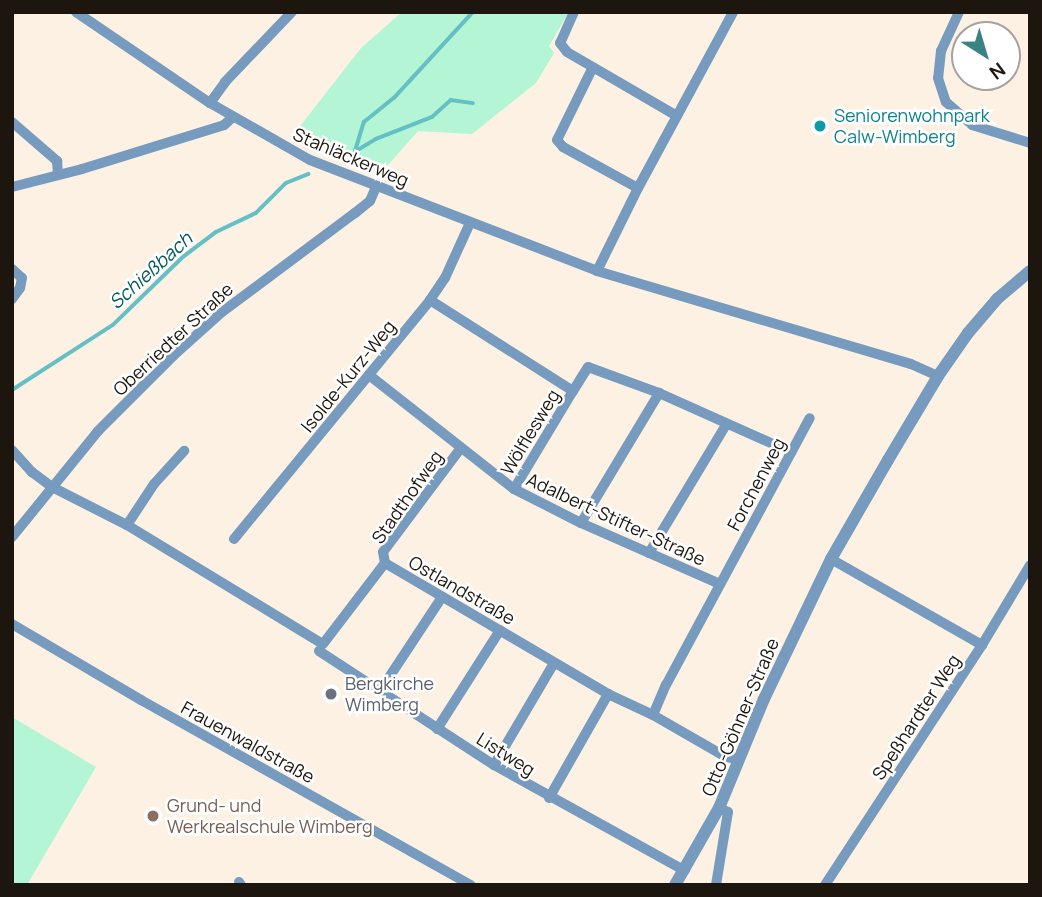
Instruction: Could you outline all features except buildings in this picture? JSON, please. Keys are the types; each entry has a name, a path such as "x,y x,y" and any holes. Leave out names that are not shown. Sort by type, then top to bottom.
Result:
{"street":[{"name":"Stahläckerweg","path":"76,12 210,103 310,160 597,271 911,364 938,376"},
{"path":"210,103 225,82 292,12"},
{"path":"574,12 560,43 567,52 592,69 677,116"},
{"path":"597,271 638,188 733,12"},
{"path":"958,12 941,51 939,78 946,102 972,125 1030,143"},
{"path":"592,69 557,141 563,147 638,188"},
{"path":"12,187 224,125 233,117"},
{"path":"12,122 57,160 58,174"},
{"name":"Oberriedter Straße","path":"12,537 98,431 174,355 222,312 370,201 376,187"},
{"name":"Isolde-Kurz-Weg","path":"234,539 430,300 445,278 470,223"},
{"path":"12,269 22,278 20,288 12,299"},
{"name":"Otto-Göhner-Straße","path":"675,885 719,808 764,699 831,559 938,376 982,316 1030,271"},
{"path":"430,300 573,391"},
{"name":"Wölflesweg","path":"514,489 573,391 585,365 659,393"},
{"name":"Adalbert-Stifter-Straße","path":"369,375 514,489 581,523 720,584"},
{"path":"581,523 659,393 791,452"},
{"name":"Forchenweg","path":"653,715 666,685 810,418"},
{"path":"649,553 726,425"},
{"name":"Stadthofweg","path":"385,564 383,552 460,449"},
{"name":"Ostlandstraße","path":"12,450 51,487 127,525 323,644 385,564 608,694 653,715 726,757 739,759"},
{"path":"127,525 141,502 184,451"},
{"path":"831,559 982,645"},
{"name":"Speßhardter Weg","path":"825,885 982,645 1030,565"},
{"path":"380,691 442,597"},
{"name":"Frauenwaldstraße","path":"12,624 141,700 471,885"},
{"path":"437,729 500,630"},
{"name":"Listweg","path":"319,651 494,765 549,798 685,871"},
{"path":"494,765 554,663"},
{"path":"549,798 608,694"},
{"path":"716,885 728,812 719,808"}],"green space":[{"path":"402,12 569,12 549,46 554,53 536,83 472,134 418,131 388,165 339,155 294,134 361,48"},
{"path":"12,717 96,767 27,885 12,885"}],"waterway":[{"path":"355,151 364,122 394,98 473,12"},
{"path":"356,151 376,139 432,117 451,100 473,103"},
{"name":"Schießbach","path":"12,390 113,325 183,257 216,232 256,213 286,183 308,174"}],"place":[{"name":"Seniorenwohnpark Calw-Wimberg","path":"820,126"},
{"name":"Bergkirche Wimberg","path":"331,694"},
{"name":"Grund- und Werkrealschule Wimberg","path":"153,816"}]}
